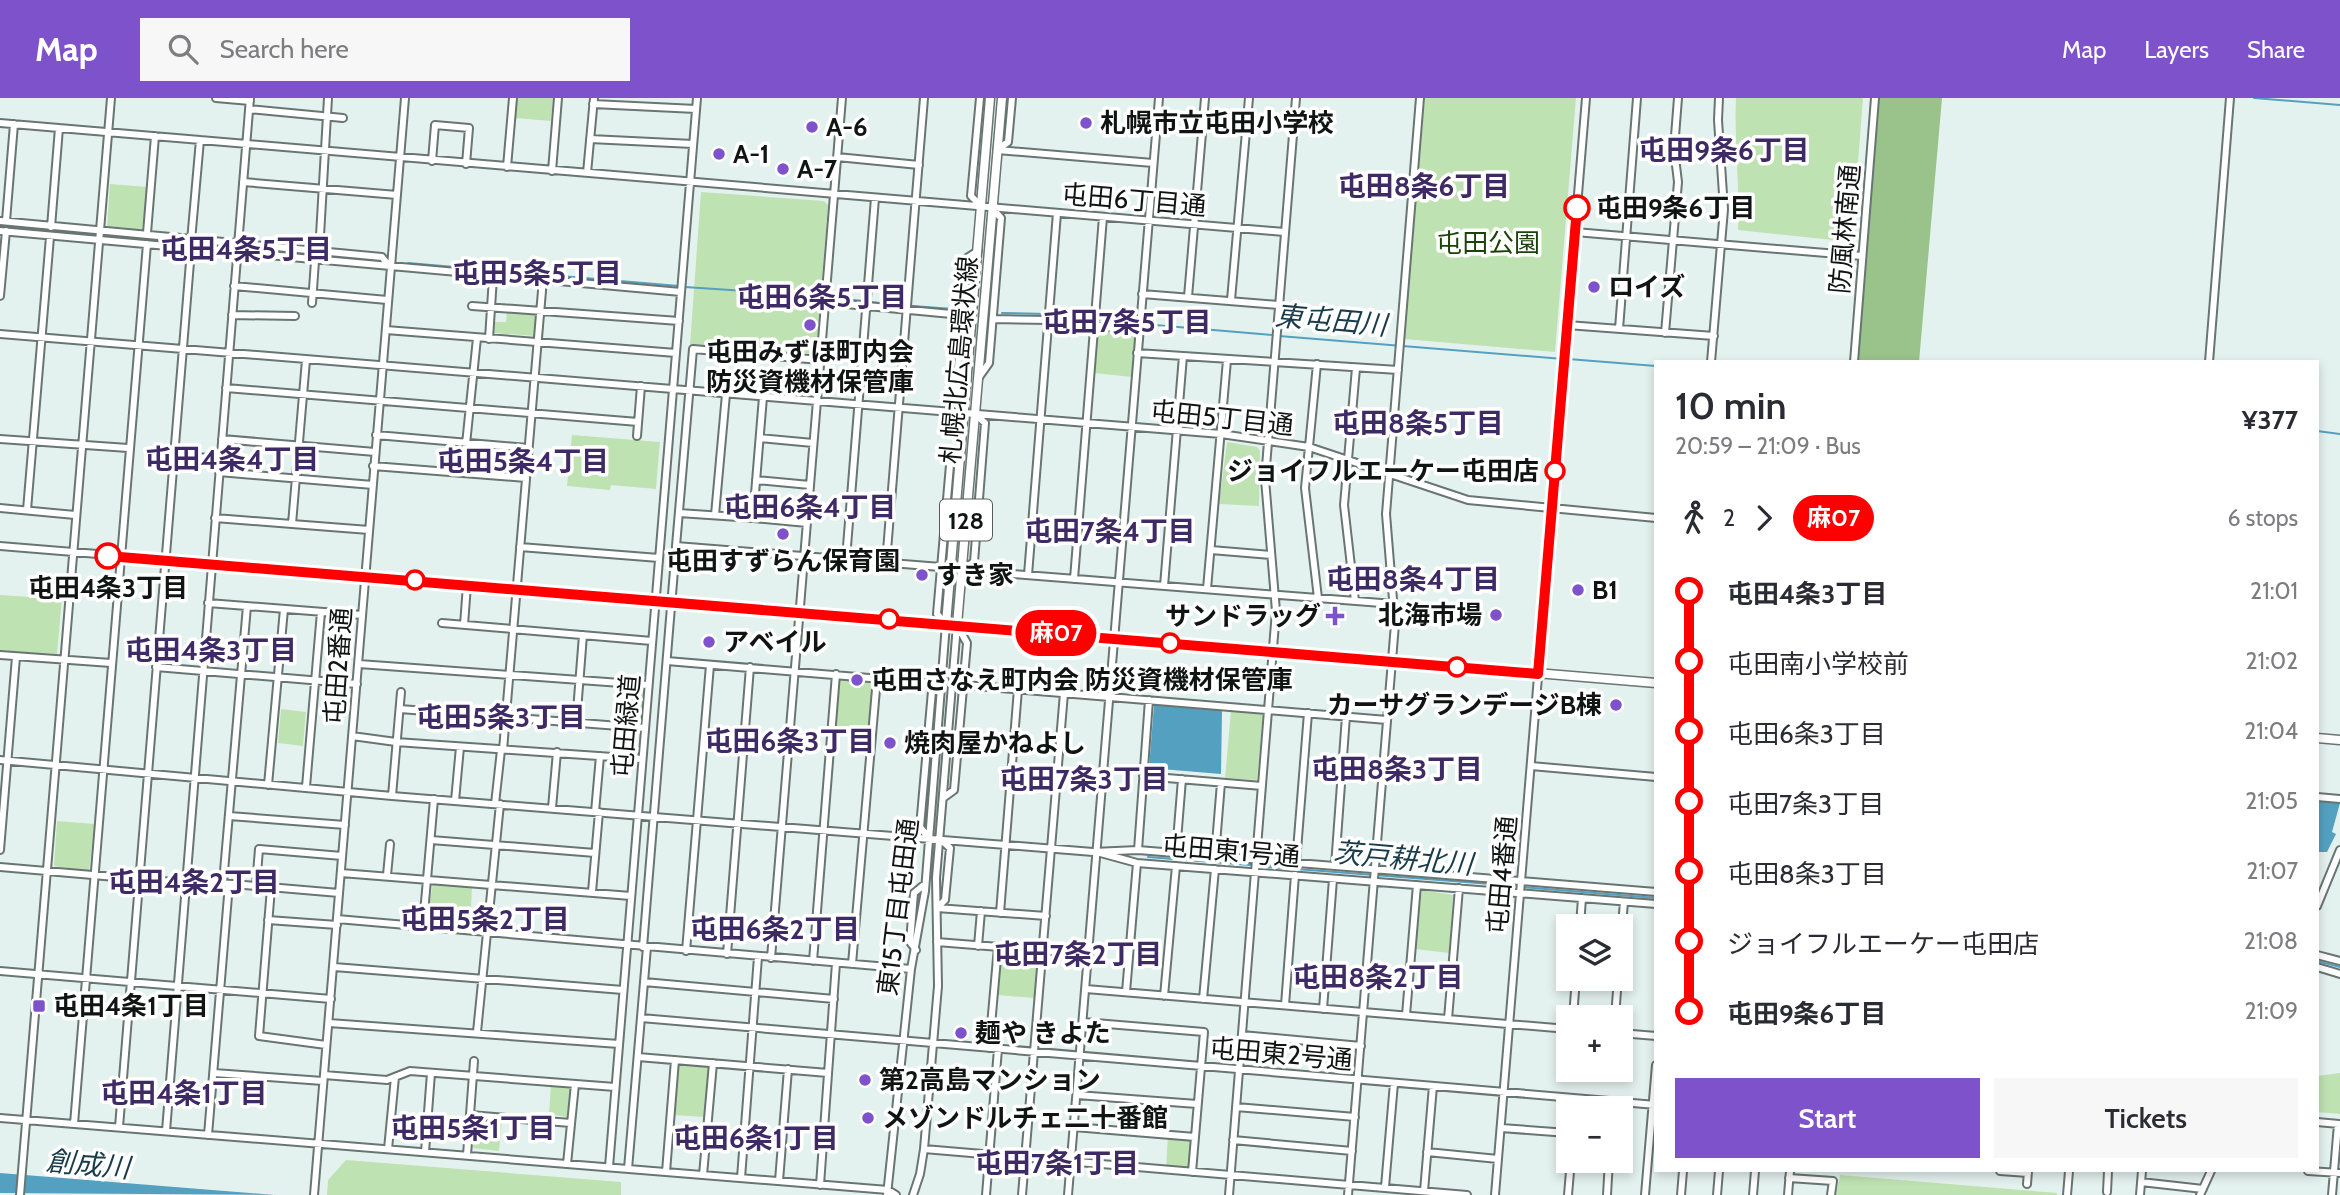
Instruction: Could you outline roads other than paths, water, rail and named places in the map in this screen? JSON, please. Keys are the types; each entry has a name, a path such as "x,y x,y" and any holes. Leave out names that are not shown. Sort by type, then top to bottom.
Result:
{"main road":[{"name":"札幌北広島環状線","path":"964,413 990,98"},
{"name":"札幌北広島環状線","path":"957,625 1002,98"},
{"name":"128","path":"960,455 964,413"},
{"name":"札幌北広島環状線","path":"946,624 960,455"},
{"path":"946,624 1654,683"},
{"path":"2319,738 2340,740"}],"street":[{"path":"20,1195 111,98"},
{"path":"216,98 343,118"},
{"path":"319,253 328,98"},
{"name":"屯田2番通","path":"315,1192 405,98"},
{"path":"507,167 513,98"},
{"path":"552,171 558,98"},
{"name":"屯田緑道","path":"608,1167 697,98"},
{"path":"771,958 842,98"},
{"path":"886,564 924,98"},
{"path":"980,98 971,197 981,206"},
{"path":"998,150 1008,142 1012,98"},
{"path":"1074,1195 1068,1195 1159,98"},
{"path":"1188,297 1205,98"},
{"path":"1231,300 1249,98"},
{"path":"1229,1195 1276,596 1265,506 1267,441 1296,98"},
{"path":"1348,1195 1392,661 1394,604 1386,514 1420,98"},
{"name":"屯田4番通","path":"1495,1195 1587,98"},
{"path":"1619,329 1637,98"},
{"path":"1665,332 1678,182 1674,149 1678,98"},
{"path":"1711,360 1724,191 1719,145 1719,98 1712,98"},
{"name":"防風林南通","path":"1854,360 1875,98"},
{"path":"2209,360 2230,98"},
{"path":"587,173 593,101 696,109"},
{"path":"166,1131 250,102"},
{"name":"屯田6丁目通","path":"0,123 1284,232"},
{"path":"14,124 3,221 384,258 390,268"},
{"path":"432,161 435,125 469,128 466,164"},
{"path":"51,227 59,128"},
{"path":"147,233 155,136"},
{"path":"590,139 693,144"},
{"path":"191,241 200,140"},
{"path":"998,150 1153,163"},
{"path":"837,157 919,165"},
{"path":"243,182 397,195"},
{"path":"846,559 875,198"},
{"path":"979,377 989,363 993,319 1001,218 993,208"},
{"path":"1028,575 1051,316 1057,213"},
{"path":"1074,579 1103,217"},
{"path":"0,296 3,231 494,277 681,289"},
{"path":"1575,232 1863,256"},
{"path":"27,510 50,237"},
{"path":"74,1124 147,244"},
{"path":"119,1127 191,250"},
{"path":"964,413 955,403 962,315 967,258 978,251"},
{"path":"312,303 315,261"},
{"path":"489,339 494,277"},
{"path":"477,1032 493,885 502,750 544,279"},
{"path":"234,286 387,300"},
{"path":"1142,294 1278,305"},
{"path":"825,298 962,315"},
{"path":"472,306 679,321"},
{"path":"232,315 295,316"},
{"path":"993,319 1051,316 1139,327"},
{"path":"1567,325 1713,336"},
{"path":"386,330 676,353"},
{"name":"屯田5丁目通","path":"0,334 535,376 1221,435 1309,447 1348,458 1454,498 1654,518"},
{"path":"463,473 477,338"},
{"path":"628,1169 693,349 820,360"},
{"path":"1138,353 1273,364 1317,364 1398,370"},
{"path":"1164,586 1183,356"},
{"path":"292,524 306,359"},
{"path":"1207,589 1227,360"},
{"path":"1317,364 1305,488 1318,598"},
{"path":"1355,601 1344,505 1356,368"},
{"path":"637,436 641,386"},
{"path":"226,388 638,422"},
{"path":"715,515 726,394"},
{"path":"752,518 763,397"},
{"path":"376,435 528,448"},
{"path":"760,438 813,443"},
{"path":"0,439 33,444 128,448"},
{"path":"222,439 375,452"},
{"path":"173,455 220,459"},
{"path":"667,661 941,684 946,624 937,614 950,465 960,455"},
{"path":"373,466 526,478"},
{"path":"219,472 373,485"},
{"path":"756,480 810,485"},
{"path":"0,508 75,515"},
{"path":"679,513 807,523"},
{"path":"215,518 369,530"},
{"path":"0,546 946,624"},
{"path":"676,546 941,568"},
{"path":"520,547 659,558"},
{"path":"1211,550 1272,555"},
{"path":"962,570 1394,604"},
{"path":"464,625 467,584"},
{"path":"208,603 362,615"},
{"path":"208,1135 220,989 229,816 247,606"},
{"path":"268,785 284,609"},
{"path":"306,787 321,612"},
{"path":"442,623 652,641"},
{"path":"943,798 954,790 964,685 967,643 957,625"},
{"name":"東15丁目屯田通","path":"913,1195 924,1149 937,986 940,839 957,625"},
{"path":"576,723 583,635"},
{"path":"0,655 111,663"},
{"path":"0,850 4,760 16,657"},
{"path":"359,664 648,685"},
{"path":"686,951 710,665"},
{"path":"156,667 357,684"},
{"path":"727,954 750,667"},
{"path":"813,961 836,674"},
{"path":"852,964 877,678"},
{"name":"東15丁目屯田通","path":"887,1193 911,969 926,884 929,838 920,827 932,691 941,684"},
{"path":"964,685 1387,720"},
{"path":"1000,913 1018,690"},
{"path":"392,796 401,692"},
{"path":"1023,1195 1064,693"},
{"path":"1138,850 1149,700"},
{"path":"400,709 645,728"},
{"path":"1296,863 1308,713"},
{"path":"1335,866 1346,716"},
{"path":"352,736 396,742 642,759"},
{"path":"455,801 460,747"},
{"path":"552,808 557,752"},
{"path":"592,892 600,756"},
{"name":"屯田東1号通","path":"4,760 392,796 781,827 1097,852 1138,850 1215,856 1295,875 1334,879 1375,875 1520,887 1654,892"},
{"path":"1531,766 1654,777"},
{"path":"1143,776 1262,786"},
{"path":"1176,853 1182,779"},
{"path":"1215,856 1221,783"},
{"path":"2319,797 2340,799"},
{"path":"423,925 434,799"},
{"path":"229,816 345,825"},
{"path":"937,908 945,900 950,848 940,839"},
{"path":"431,840 595,853"},
{"path":"387,875 390,844"},
{"path":"256,886 259,849 342,856"},
{"path":"2319,900 2340,850"},
{"name":"屯田東1号通","path":"1097,852 1137,863 1215,869 1296,863 1335,866 1417,885 1459,888 1520,887 1582,898 1654,904"},
{"path":"1126,992 1137,863"},
{"path":"1164,996 1176,866"},
{"path":"0,867 339,893"},
{"path":"1203,999 1215,869"},
{"path":"341,873 427,877 631,896"},
{"path":"1285,1005 1295,875"},
{"path":"1322,1009 1334,879"},
{"path":"1406,1015 1417,885"},
{"path":"271,888 259,1036 326,1045"},
{"path":"1448,1019 1459,888"},
{"path":"1581,914 1582,898"},
{"path":"1623,914 1624,902"},
{"path":"937,908 1046,916"},
{"path":"978,946 981,911"},
{"path":"268,920 423,925 627,942 645,947 686,951 911,969"},
{"path":"937,942 1089,954"},
{"path":"989,1048 998,947"},
{"path":"2319,956 2340,961"},
{"path":"741,1178 758,957"},
{"path":"820,1185 836,963"},
{"path":"334,967 623,990"},
{"path":"2319,968 2340,974"},
{"path":"0,971 331,999"},
{"path":"644,982 834,999"},
{"path":"1086,989 1556,1028"},
{"name":"屯田東2号通","path":"641,1018 1556,1096"},
{"path":"1083,1022 1204,1032 1192,1172"},
{"path":"329,1023 619,1044"},
{"path":"1633,1034 1654,1036"},
{"path":"1241,1035 1361,1046"},
{"path":"986,1195 998,1049"},
{"path":"638,1057 828,1073"},
{"path":"666,1172 675,1060"},
{"path":"467,1155 474,1061"},
{"path":"703,1175 712,1063"},
{"path":"779,1181 788,1069"},
{"path":"214,1073 387,1080 411,1071 615,1087"},
{"path":"425,1152 431,1073"},
{"path":"388,1149 395,1077"},
{"path":"1385,1187 1394,1083"},
{"path":"567,1164 575,1084"},
{"path":"1424,1191 1433,1086"},
{"path":"1077,1095 1197,1104"},
{"name":"屯田東2号通","path":"1633,1105 1654,1105"},
{"path":"1645,1195 1654,1105"},
{"path":"1236,1107 1355,1117"},
{"path":"470,1115 571,1123"},
{"path":"0,1118 779,1181 896,1195"},
{"path":"2319,1122 2339,1124 2337,1173 2332,1195"},
{"path":"1074,1127 1195,1137"},
{"path":"1501,1128 1556,1132"},
{"path":"1233,1140 1352,1151"},
{"path":"924,1149 1467,1195"},
{"path":"1427,1153 1498,1159"},
{"path":"1681,1195 1683,1172"},
{"path":"1717,1195 1719,1172"},
{"path":"1753,1195 1755,1172"},
{"path":"2027,1184 2028,1172"},
{"path":"2067,1195 2069,1172"},
{"path":"2107,1192 2108,1172"},
{"path":"2140,1195 2142,1172"},
{"path":"2141,1182 2202,1192 2211,1172"},
{"path":"2319,1172 2337,1173"},
{"path":"1568,1195 1570,1173"},
{"path":"1607,1195 1608,1173"},
{"path":"1788,1195 1790,1175 1833,1181 1831,1195"}],"water":[{"path":"1154,705 1222,710 1221,774 1149,768"},
{"path":"2319,800 2340,803 2332,832 2336,834 2327,852 2319,852"},
{"path":"0,1173 275,1195 0,1193"}],"waterway":[{"path":"2254,98 2340,105"},
{"name":"東屯田川","path":"408,263 679,286"},
{"name":"東屯田川","path":"685,287 822,296"},
{"name":"東屯田川","path":"828,298 864,301"},
{"name":"東屯田川","path":"869,302 902,305"},
{"name":"東屯田川","path":"912,306 954,309"},
{"name":"東屯田川","path":"1002,313 1047,314"},
{"name":"東屯田川","path":"1052,314 1092,319"},
{"name":"東屯田川","path":"1098,319 1137,324"},
{"name":"東屯田川","path":"1143,324 1273,335"},
{"name":"東屯田川","path":"1279,336 1563,359"},
{"name":"東屯田川","path":"1568,359 1654,366"},
{"name":"東屯田川","path":"2319,431 2340,434"},
{"name":"茨戸耕北川","path":"1148,857 1251,865"},
{"name":"茨戸耕北川","path":"1257,866 1517,886"},
{"name":"茨戸耕北川","path":"1522,887 1654,898"},
{"name":"茨戸耕北川","path":"2319,962 2340,967"}],"place":[{"name":"札幌市立屯田小学校","path":"1086,123"},
{"name":"A-6","path":"812,127"},
{"name":"A-1","path":"719,154"},
{"name":"A-7","path":"783,169"},
{"name":"屯田9条6丁目","path":"1577,208"},
{"name":"ロイズ","path":"1594,287"},
{"name":"屯田みずほ町内会 防災資機材保管庫","path":"810,325"},
{"name":"ジョイフルエーケー屯田店","path":"1555,471"},
{"name":"屯田すずらん保育園","path":"783,534"},
{"name":"屯田4条3丁目","path":"108,556"},
{"name":"すき家","path":"922,575"},
{"name":"B1","path":"1578,590"},
{"name":"北海市場","path":"1496,615"},
{"name":"サンドラッグ","path":"1335,616"},
{"name":"アベイル","path":"709,642"},
{"name":"屯田さなえ町内会 防災資機材保管庫","path":"857,680"},
{"name":"カーサグランデージB棟","path":"1616,705"},
{"name":"焼肉屋かねよし","path":"890,743"},
{"name":"屯田4条1丁目","path":"39,1006"},
{"name":"麺や きよた","path":"961,1033"},
{"name":"第2高島マンション","path":"865,1080"},
{"name":"メゾンドルチェ二十番館","path":"868,1118"}],"district":[{"name":"屯田9条6丁目","path":"1724,150"},
{"name":"屯田8条6丁目","path":"1424,186"},
{"name":"屯田4条5丁目","path":"246,249"},
{"name":"屯田5条5丁目","path":"537,273"},
{"name":"屯田6条5丁目","path":"822,297"},
{"name":"屯田7条5丁目","path":"1127,322"},
{"name":"屯田8条5丁目","path":"1418,423"},
{"name":"屯田4条4丁目","path":"232,459"},
{"name":"屯田5条4丁目","path":"523,461"},
{"name":"屯田6条4丁目","path":"810,507"},
{"name":"屯田7条4丁目","path":"1110,531"},
{"name":"屯田8条4丁目","path":"1413,579"},
{"name":"屯田4条3丁目","path":"211,650"},
{"name":"屯田5条3丁目","path":"501,717"},
{"name":"屯田6条3丁目","path":"790,741"},
{"name":"屯田8条3丁目","path":"1397,769"},
{"name":"屯田7条3丁目","path":"1084,779"},
{"name":"屯田4条2丁目","path":"194,882"},
{"name":"屯田5条2丁目","path":"485,919"},
{"name":"屯田6条2丁目","path":"775,929"},
{"name":"屯田7条2丁目","path":"1078,954"},
{"name":"屯田8条2丁目","path":"1378,977"},
{"name":"屯田4条1丁目","path":"184,1093"},
{"name":"屯田5条1丁目","path":"473,1128"},
{"name":"屯田6条1丁目","path":"756,1138"},
{"name":"屯田7条1丁目","path":"1057,1163"}],"park label":[{"name":"屯田公園","path":"1488,243"}],"water label":[{"name":"創成川","path":"88,1164"}]}
